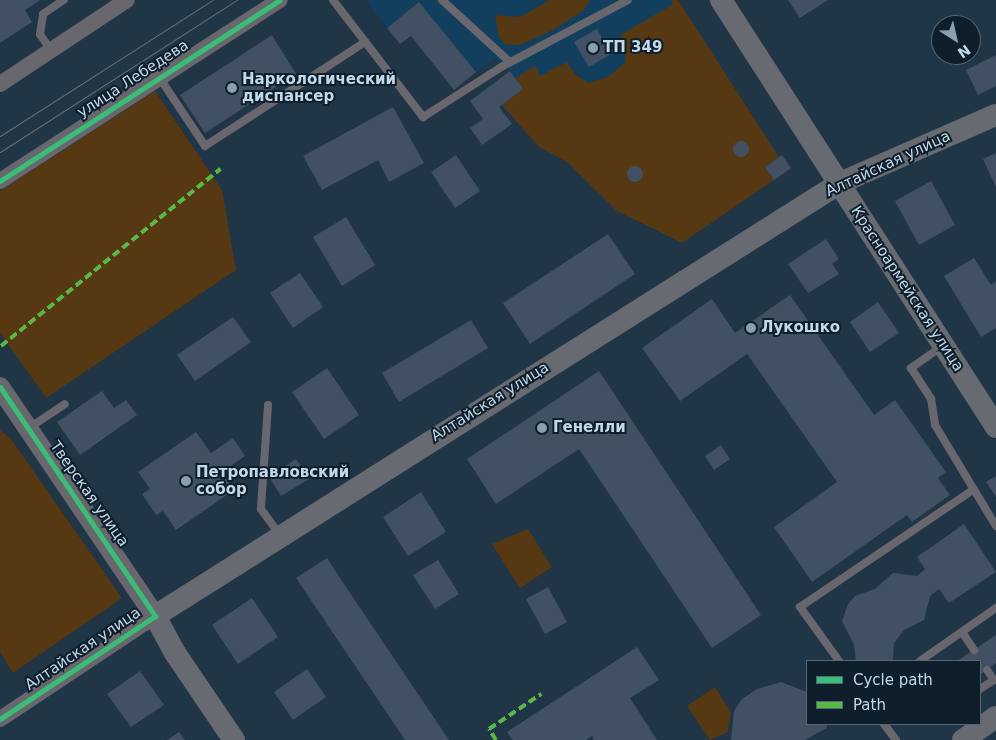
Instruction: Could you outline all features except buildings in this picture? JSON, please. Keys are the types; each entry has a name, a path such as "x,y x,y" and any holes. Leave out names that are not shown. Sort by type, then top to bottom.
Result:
{"main road":[{"name":"Красноармейская улица","path":"721,0 996,427"},
{"name":"Алтайская улица","path":"155,616 279,534 840,183 996,115"},
{"name":"Тверская улица","path":"155,616 175,653 234,740"}],"street":[{"path":"0,84 127,0"},
{"name":"улица Лебедева","path":"0,181 280,0"},
{"name":"Тверская улица","path":"2,395 29,428 155,616"},
{"name":"Алтайская улица","path":"0,720 155,616"}],"lane":[{"path":"51,50 40,34 43,14 64,0"},
{"path":"333,0 423,117 510,62 628,0"},
{"path":"442,0 510,62"},
{"path":"160,76 205,146 365,42"},
{"path":"944,345 910,368 931,399 935,425 996,526"},
{"path":"29,428 65,404"},
{"path":"268,405 262,508 279,534"},
{"path":"838,660 800,607 974,489"},
{"path":"921,660 996,608"},
{"path":"962,632 974,650"},
{"path":"981,689 995,679 987,670"},
{"path":"885,725 896,740"}],"shaded area":[{"path":"366,0 678,0 779,157 765,167 774,180 682,243 617,211 567,162 539,147 502,105 510,71 495,59 476,72 419,2 387,28"},
{"path":"550,0 590,0 584,10 553,30 520,45 505,44 499,37 495,15 520,17"},
{"path":"672,0 678,0 779,157 765,167 774,180 682,243 617,211 567,162 539,147 502,105 523,89 515,78 535,66 540,76 567,62 575,74 588,83 608,77 625,63 626,46 620,35 672,5"},
{"path":"155,91 222,190 236,270 46,398 0,333 0,191"},
{"path":"0,430 11,439 122,598 13,673 0,652"},
{"path":"528,529 552,567 520,588 492,544"},
{"path":"715,687 731,712 728,732 710,740 687,706"}],"tram line":[{"path":"0,136 213,0"},
{"path":"0,152 237,0"}],"marked path":[{"path":"1,346 220,169"},
{"path":"496,740 489,729 541,694"}],"cycle path":[{"path":"0,181 280,0"},
{"path":"0,387 155,616 0,719"}],"place":[{"name":"ТП 349","path":"593,48"},
{"name":"Наркологический диспансер","path":"232,88"},
{"name":"Лукошко","path":"751,328"},
{"name":"Генелли","path":"542,428"},
{"name":"Петропавловский собор","path":"186,481"}]}
